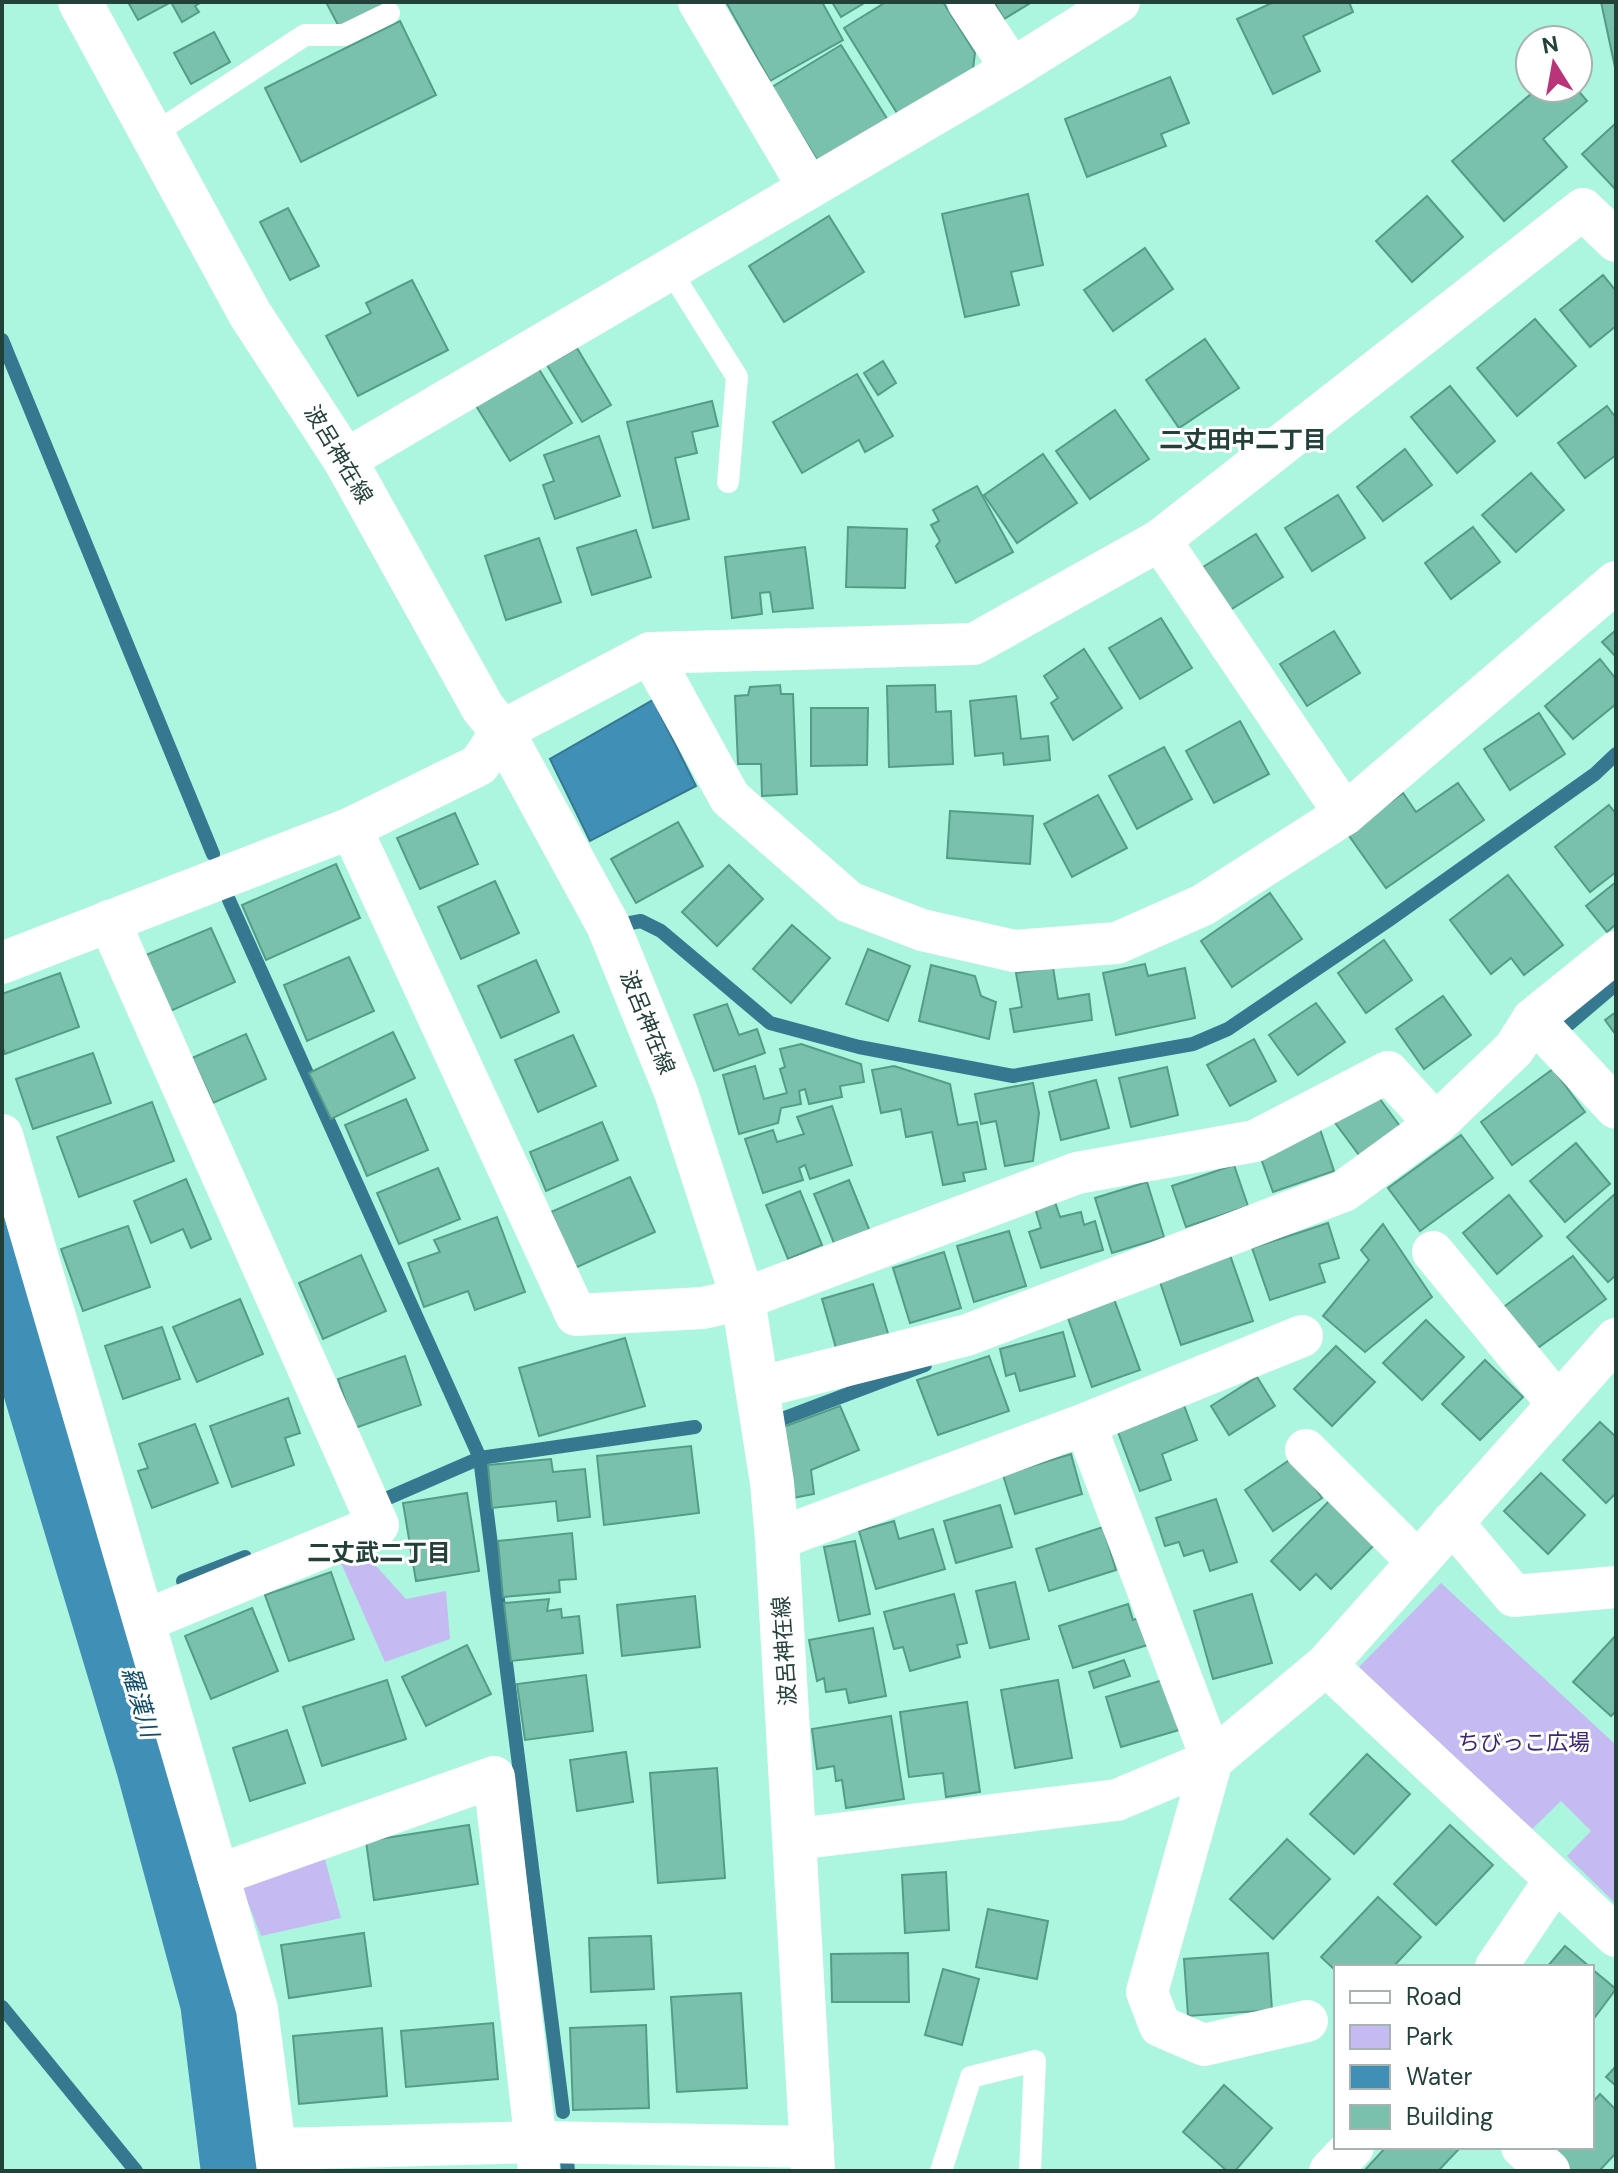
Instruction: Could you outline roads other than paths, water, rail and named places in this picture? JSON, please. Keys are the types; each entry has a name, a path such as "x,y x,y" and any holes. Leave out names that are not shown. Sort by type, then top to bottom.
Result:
{"main road":[{"name":"波呂神在線","path":"80,2 250,314 345,460 483,708 502,731 608,925 676,1092 743,1299 772,1483 796,1839 813,2159"}],"street":[{"path":"699,2 809,188"},
{"path":"968,2 1012,69"},
{"path":"345,460 1012,69 1119,2"},
{"path":"2,963 351,828 479,765 502,731 650,653 974,644 1160,540 1583,209 1616,241"},
{"path":"1160,540 1345,814"},
{"path":"650,653 730,798 849,902 937,934 1014,951 1117,943 1203,905 1345,814 1616,582"},
{"path":"351,828 576,1315 703,1308 743,1299 1077,1173 1255,1141 1388,1072 1436,1124"},
{"path":"109,921 378,1525 144,1621"},
{"path":"757,1388 967,1335 1344,1191 1436,1124 1514,1049 1546,1033 1616,952"},
{"path":"1546,1033 1616,1108"},
{"path":"2,1135 257,2009 277,2160 538,2156 813,2159"},
{"path":"1433,1252 1558,1404"},
{"path":"777,1539 1085,1424 1302,1336"},
{"path":"796,1839 1117,1800 1212,1760 1326,1665 1616,1339"},
{"path":"1085,1424 1212,1760 1147,1992 1160,2026 1204,2045 1307,2021"},
{"path":"1306,1450 1417,1561"},
{"path":"1452,1522 1514,1596 1616,1587"},
{"path":"1326,1665 1616,1936"},
{"path":"218,1875 494,1777 538,2156"},
{"path":"1497,1965 1555,1880"},
{"path":"1330,2171 1351,2149"},
{"path":"1524,2149 1549,2171"}],"lane":[{"path":"152,135 305,35 344,35 389,13"},
{"path":"670,270 737,377 728,482"},
{"path":"941,2171 971,2077 1035,2061 1030,2171"}],"water":[{"path":"653,700 696,786 590,841 550,759"}],"waterway":[{"path":"2,340 213,854"},
{"path":"625,924 641,921 661,931 770,1023 859,1047 1013,1076 1193,1044 1228,1029 1595,774 1616,754"},
{"path":"229,900 480,1458 563,2112"},
{"path":"1555,1036 1616,984"},
{"name":"羅漢川","path":"2,1241 159,1765 223,2001 244,2171"},
{"path":"774,1422 925,1365"},
{"path":"388,1498 480,1458 695,1427"},
{"path":"183,1581 245,1557"},
{"path":"2,2007 136,2171"},
{"path":"567,2161 568,2171"}],"district":[{"name":"二丈田中二丁目","path":"1243,440"},
{"name":"二丈武二丁目","path":"379,1553"}],"park label":[{"name":"ちびっこ広場","path":"1524,1742"}]}
